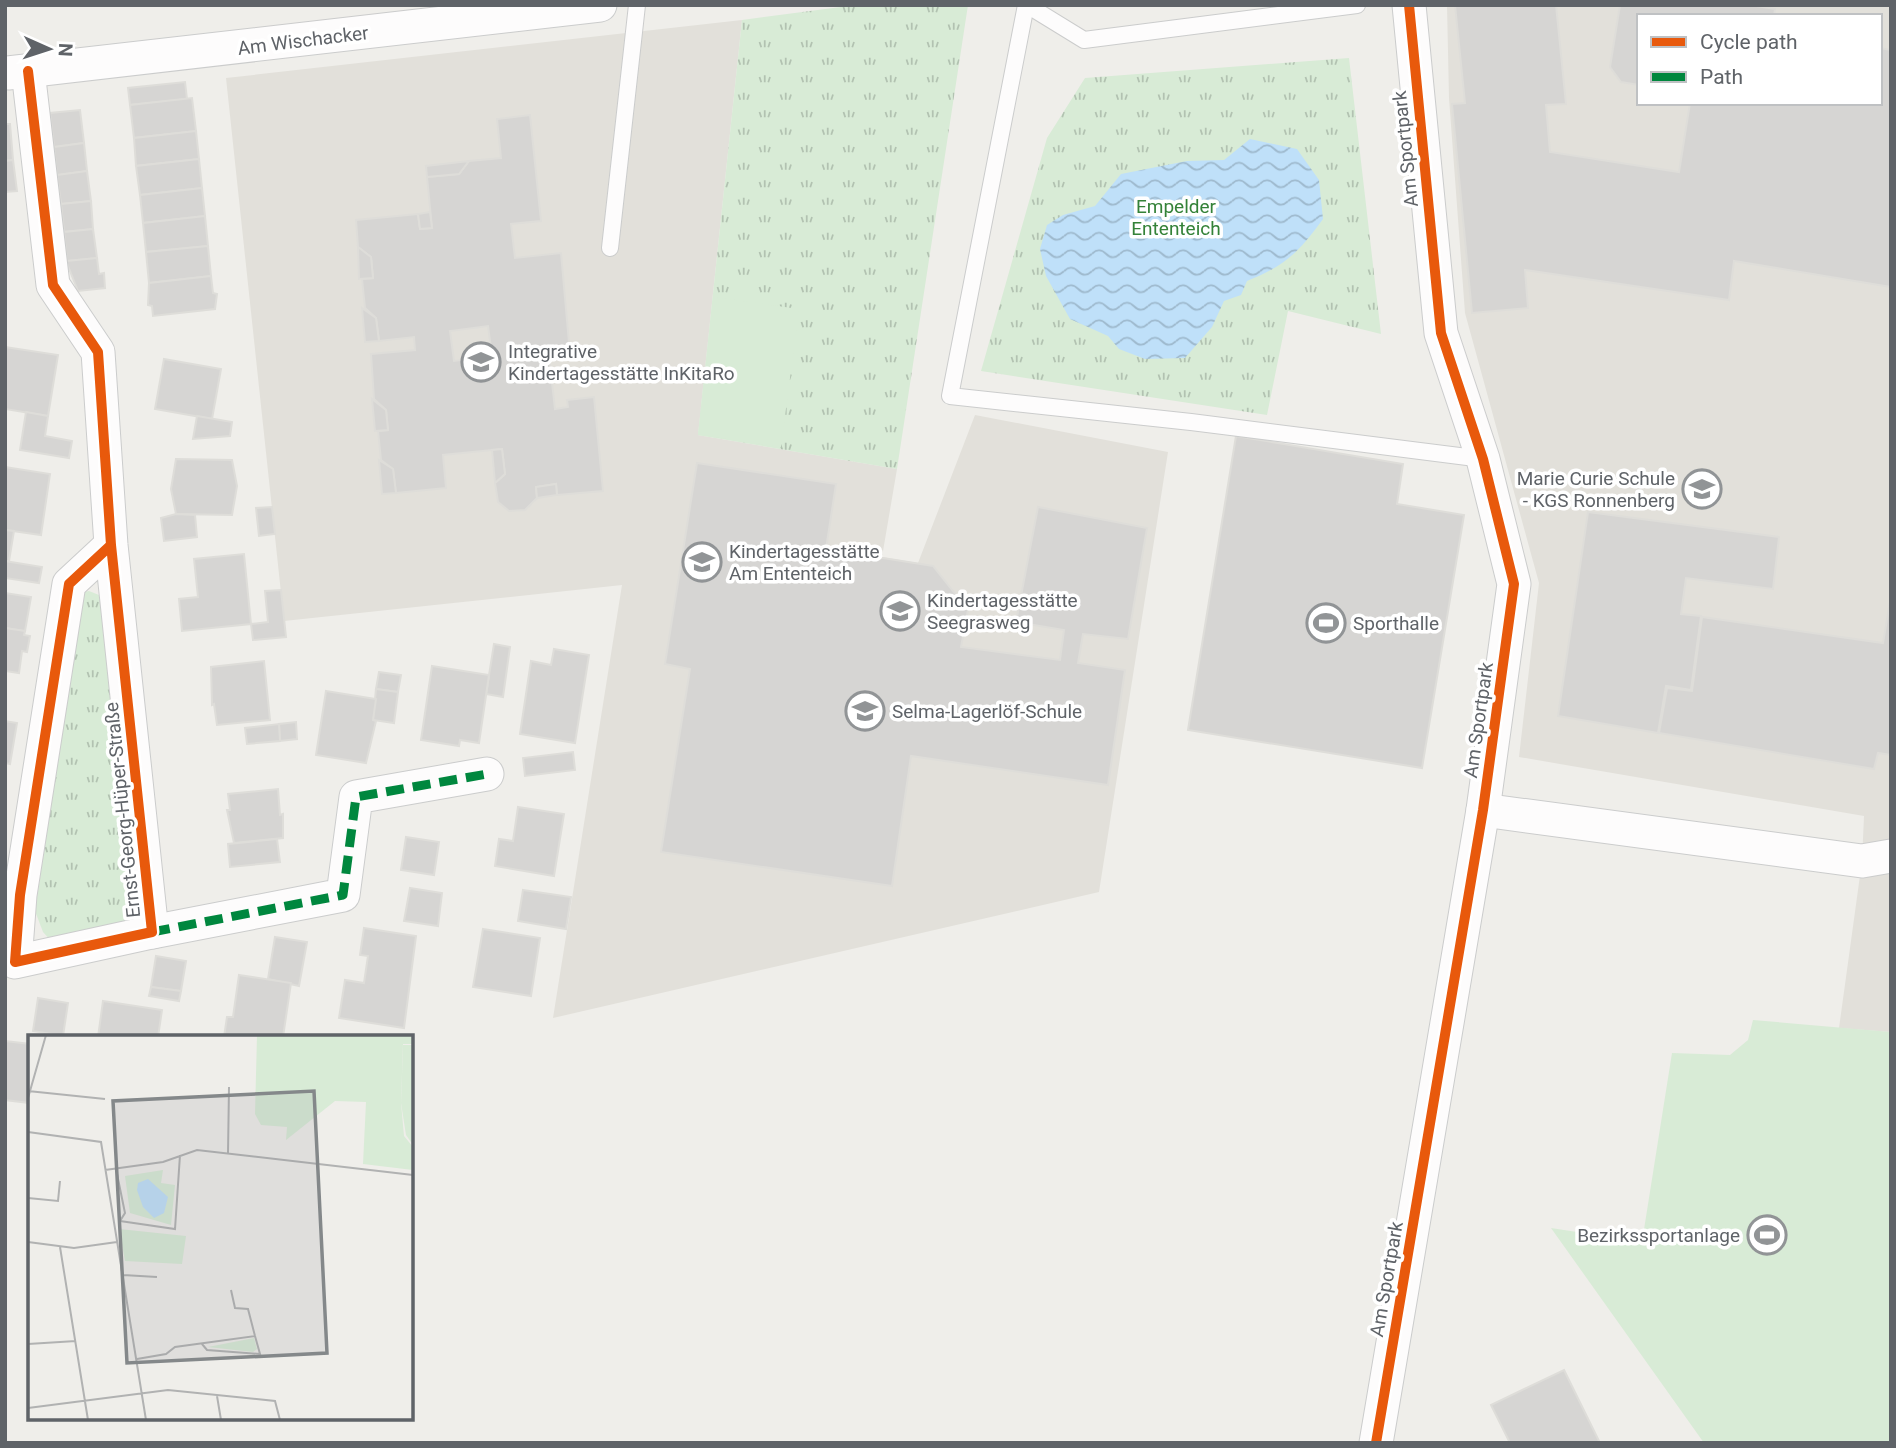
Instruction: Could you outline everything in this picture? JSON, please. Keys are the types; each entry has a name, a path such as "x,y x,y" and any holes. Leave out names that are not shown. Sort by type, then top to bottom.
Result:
{"street":[{"name":"Am Wischacker","path":"17,72 600,5"},
{"name":"Am Sportpark","path":"1376,1443 1483,810 1514,584 1483,459 1441,333 1409,5"},
{"name":"Ernst-Georg-Hüper-Straße","path":"17,72 53,285 97,352 111,545 152,932"},
{"name":"Ernst-Georg-Hüper-Straße","path":"111,545 69,584 10,963 343,895 356,797 487,774"},
{"path":"1483,810 1862,861 1891,856"}],"lane":[{"path":"610,248 638,5"},
{"path":"1357,5 1084,40 1027,5 950,396 1191,422 1483,459"}],"shaded area":[{"name":"Marie Curie Schule - KGS Ronnenberg","path":"1447,5 1891,5 1891,1032 1839,1028 1862,861 1864,816 1519,757 1539,583 1465,313 1449,98"},
{"path":"742,20 698,435 897,469 882,557 918,563 975,415 1168,452 1099,892 553,1018 622,585 284,621 226,78"}],"green space":[{"path":"856,5 968,5 897,469 698,435 742,20"},
{"name":"Empelder Ententeich","path":"1349,58 1381,334 1288,311 1267,415 981,371 1047,138 1085,78"},
{"path":"713,297 799,309 781,447 698,435"},
{"path":"84,592 99,595 102,601 133,922 52,942 43,932 35,911"},
{"name":"Bezirkssportanlage","path":"1753,1020 1891,1032 1891,1443 1704,1443 1551,1228 1642,1242 1672,1053 1730,1055 1748,1040"}],"water":[{"path":"1250,139 1297,149 1319,180 1323,219 1290,257 1272,270 1247,281 1241,295 1224,301 1212,327 1185,358 1145,359 1119,349 1108,336 1070,319 1046,276 1040,249 1047,225 1063,215 1095,206 1121,174 1187,161 1224,160"}],"building":[{"path":"1455,5 1556,5 1566,104 1546,105 1550,152 1679,172 1690,105 1882,105 1882,48 1891,50 1891,287 1734,261 1729,300 1525,270 1528,308 1472,313 1452,104 1465,103"},
{"path":"1620,5 1750,5 1775,9 1774,14 1637,14 1637,85 1621,82 1610,67"},
{"path":"185,82 187,99 130,105 128,88"},
{"path":"192,98 196,131 134,138 130,105"},
{"path":"80,110 84,143 54,147 50,113"},
{"path":"530,115 541,221 511,224 515,258 561,253 570,354 549,356 555,409 568,407 567,400 594,397 603,491 557,495 556,484 536,487 537,498 525,510 509,511 498,502 495,483 505,474 502,449 443,455 446,488 396,493 393,469 381,460 378,431 388,430 386,410 374,399 371,354 415,350 414,337 379,341 376,318 365,308 362,279 373,278 371,257 358,247 356,220 418,214 420,229 432,228 427,177 459,174 469,161 501,158 497,119","holes":["488,326 492,356 454,361 450,331"]},
{"path":"5,124 10,124 13,160 5,161"},
{"path":"196,131 199,159 136,166 134,138"},
{"path":"84,143 87,171 57,175 54,147"},
{"path":"199,159 202,188 140,195 136,166"},
{"path":"13,160 17,191 5,192 5,161"},
{"path":"469,161 459,174 427,177 426,166"},
{"path":"87,171 91,201 61,204 57,175"},
{"path":"202,188 205,216 143,223 140,195"},
{"path":"91,201 93,229 64,232 61,204"},
{"path":"430,212 432,228 420,229 418,214"},
{"path":"205,216 208,246 146,252 143,223"},
{"path":"93,229 97,258 67,261 64,232"},
{"path":"208,246 211,276 149,283 146,252"},
{"path":"358,247 371,257 373,278 359,279"},
{"path":"97,258 99,274 104,273 105,288 78,291 66,261"},
{"path":"211,276 213,293 217,294 215,309 153,316 152,306 148,305 149,283"},
{"path":"362,308 376,318 379,341 365,342"},
{"path":"5,347 58,355 48,416 5,409"},
{"path":"164,359 221,369 212,419 155,409"},
{"path":"372,399 386,410 388,430 375,431"},
{"path":"26,412 48,416 45,436 72,441 69,458 20,450"},
{"path":"197,416 232,422 230,436 193,439"},
{"name":"Sporthalle","path":"1236,436 1403,464 1397,504 1464,515 1422,768 1188,730"},
{"path":"502,449 505,474 495,483 492,450"},
{"path":"176,459 232,460 237,486 232,515 176,514 171,489"},
{"path":"379,460 393,469 396,493 382,494"},
{"path":"697,463 836,484 826,549 933,566 968,610 961,647 1060,660 1064,630 1016,622 1038,507 1147,528 1128,639 1083,634 1078,663 1125,670 1108,785 911,756 892,886 661,852 690,669 665,664"},
{"path":"5,467 50,474 41,535 5,530"},
{"path":"556,484 557,495 537,498 536,487"},
{"path":"272,507 275,534 259,536 256,508"},
{"path":"1588,512 1779,537 1773,589 1686,578 1681,614 1701,616 1691,690 1666,686 1658,733 1558,716"},
{"path":"176,514 195,515 197,537 164,541 161,518"},
{"path":"5,530 14,531 9,561 5,561"},
{"path":"244,554 251,624 182,631 179,599 198,597 194,559"},
{"path":"5,561 42,567 39,583 5,578"},
{"path":"281,590 286,637 253,640 251,624 268,622 265,591"},
{"path":"5,593 31,597 25,631 5,628"},
{"path":"1891,596 1891,755 1878,753 1874,769 1659,733 1667,688 1692,691 1702,617 1883,643"},
{"path":"5,628 25,631 24,635 30,636 27,652 22,651 19,673 5,671"},
{"path":"494,644 510,647 503,697 486,694"},
{"path":"554,649 589,655 575,743 520,734 531,661 551,665"},
{"path":"264,661 270,720 217,725 214,704 212,705 211,667"},
{"path":"432,666 489,675 479,743 460,740 459,746 421,740"},
{"path":"379,672 401,675 398,692 376,689"},
{"path":"376,689 398,692 394,723 373,720"},
{"path":"326,691 376,699 373,720 376,721 366,763 316,755"},
{"path":"5,721 17,723 10,764 5,763"},
{"path":"296,722 297,739 280,741 279,724"},
{"path":"279,724 280,741 247,744 245,728"},
{"path":"573,752 575,770 525,776 523,758"},
{"path":"278,789 280,815 283,814 283,838 234,843 227,810 230,810 228,794"},
{"path":"518,807 564,814 554,876 495,866 499,839 513,841"},
{"path":"406,837 439,842 434,875 401,870"},
{"path":"277,839 280,862 230,867 228,844"},
{"path":"410,888 442,893 438,926 404,921"},
{"path":"523,890 571,897 566,929 518,921"},
{"path":"364,928 416,936 404,1028 339,1018 345,980 364,983 368,956 360,955"},
{"path":"483,929 540,938 531,996 473,987"},
{"path":"275,937 307,942 299,986 268,979"},
{"path":"156,956 186,961 181,991 151,987"},
{"path":"239,975 291,983 283,1035 224,1035 227,1017 233,1017"},
{"path":"151,987 181,991 179,1001 149,996"},
{"path":"38,998 68,1003 63,1035 33,1031"},
{"path":"103,1001 162,1010 158,1035 98,1035"},
{"path":"5,1041 28,1044 28,1103 5,1100"},
{"path":"1564,1370 1600,1443 1510,1443 1491,1405"}],"marked path":[{"path":"152,932 343,895 356,797 487,774"}],"cycle path":[{"path":"1376,1443 1483,810 1514,584 1483,459 1441,333 1409,5"},
{"path":"28,71 53,285 98,352 111,545 152,932 15,962 20,895 69,584 111,545"}],"place":[{"name":"Integrative Kindertagesstätte InKitaRo","path":"481,362"},
{"name":"Marie Curie Schule - KGS Ronnenberg","path":"1702,489"},
{"name":"Kindertagesstätte Am Ententeich","path":"702,562"},
{"name":"Kindertagesstätte Seegrasweg","path":"900,611"},
{"name":"Sporthalle","path":"1326,623"},
{"name":"Selma-Lagerlöf-Schule","path":"865,711"},
{"name":"Bezirkssportanlage","path":"1767,1235"}]}
